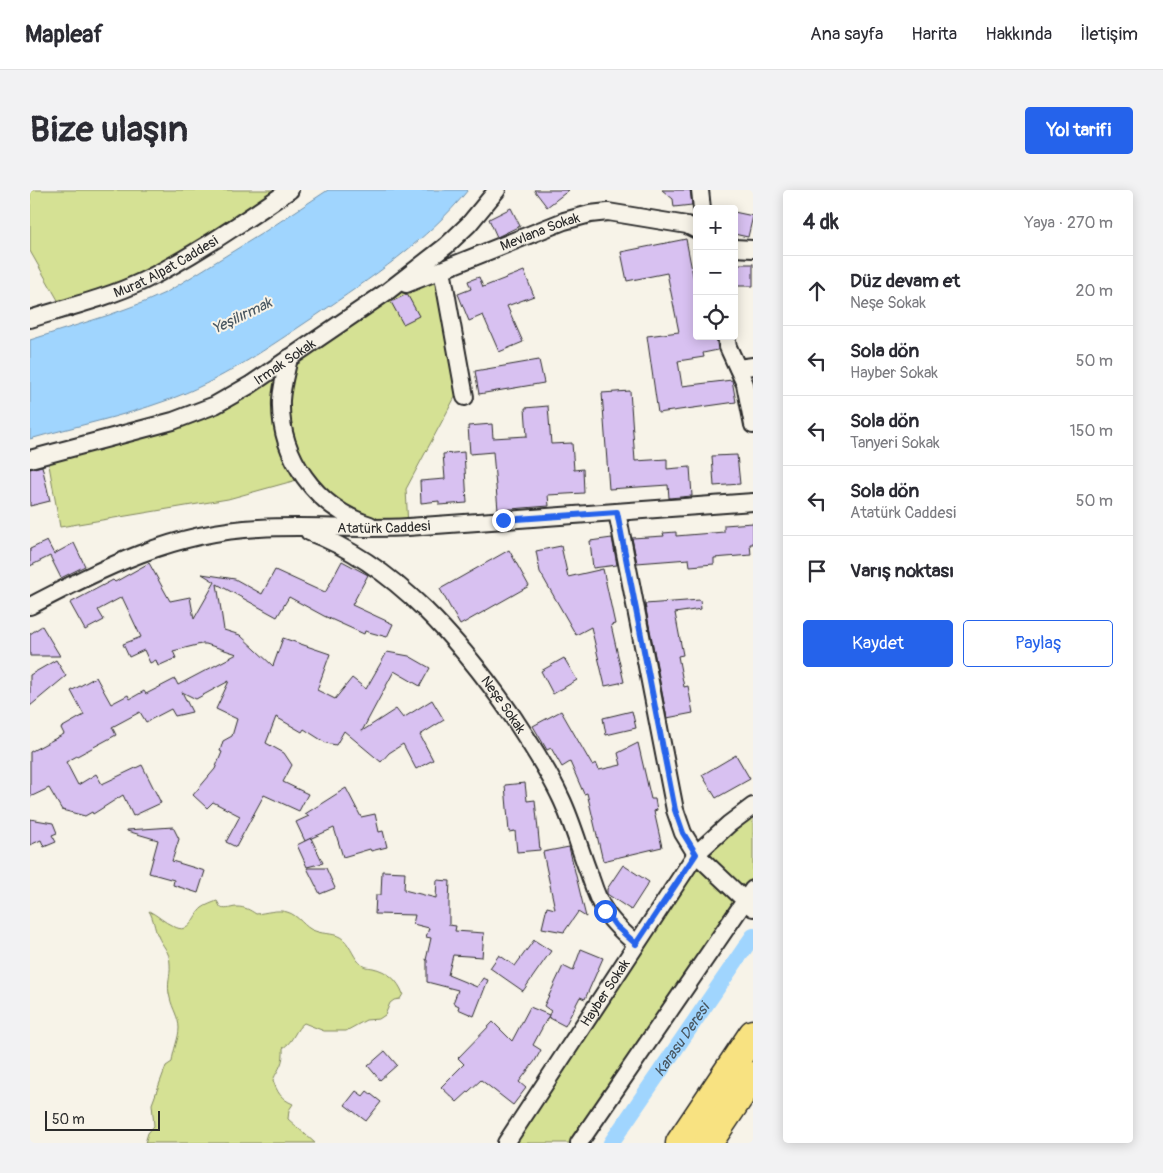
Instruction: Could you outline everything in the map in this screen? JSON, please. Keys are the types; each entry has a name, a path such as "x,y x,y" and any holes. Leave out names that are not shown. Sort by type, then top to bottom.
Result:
{"highway":[{"path":"680,1143 753,1034"},
{"path":"708,1143 753,1076"}],"street":[{"name":"Murat Alpat Caddesi","path":"30,319 105,296 141,282 178,262 290,190"},
{"name":"Irmak Sokak","path":"30,459 172,421 215,405 250,385 388,292 446,246 469,224 497,190"},
{"path":"700,190 702,205"},
{"name":"Mevlana Sokak","path":"388,292 564,220 590,214 608,212 634,215 686,224 693,228"},
{"path":"738,248 753,249"},
{"path":"442,270 465,396"},
{"path":"727,340 728,347 745,367 745,384 753,425"},
{"path":"290,358 281,399 282,420 286,440 294,460 304,478 320,496 338,510 359,521 381,528"},
{"name":"Atatürk Caddesi","path":"30,606 124,560 170,542 225,531 259,528 381,528 753,502"},
{"path":"579,1143 629,1067 751,901 696,854 683,833 675,810 617,512"},
{"name":"Neşe Sokak","path":"298,528 329,539 385,574 436,622 479,669 551,779 564,806 596,895 605,911 616,926 636,944"},
{"name":"Hayber Sokak","path":"506,1143 696,854 729,824 753,806"}],"green space":[{"path":"30,190 290,190 178,262 63,309 30,251"},
{"path":"442,270 465,396 455,397 406,489 408,527 381,528 304,478 228,499 60,527 47,454 215,405 388,291"},
{"path":"753,806 753,889 579,1143 506,1143 677,881"},
{"path":"217,901 221,908 242,908 256,914 276,911 287,912 311,929 341,937 362,965 378,969 387,974 395,980 403,994 400,999 390,1003 385,1015 379,1019 366,1020 346,1031 324,1031 304,1023 298,1028 290,1042 283,1048 282,1062 273,1080 280,1095 293,1104 289,1110 288,1119 315,1143 145,1143 148,1133 154,1126 152,1104 166,1066 172,1062 179,1028 169,993 170,959 158,936 149,911 170,924 184,929 202,908"}],"water":[{"name":"Yeşilırmak","path":"328,190 468,190 435,226 378,273 281,339 225,374 185,393 148,407 30,439 30,340 109,315 167,292"}],"building":[{"path":"534,190 569,190 547,207"},
{"path":"662,190 690,190 692,205 674,207 673,199"},
{"path":"511,208 520,226 497,237 489,219"},
{"path":"738,213 753,216 748,237 738,235"},
{"path":"686,239 693,275 693,340 717,340 718,350 703,353 704,357 678,361 682,386 732,380 736,402 658,413 647,336 679,332 667,273 627,281 621,252"},
{"path":"738,264 753,264 753,286 738,286"},
{"path":"524,271 534,296 507,306 523,342 499,352 483,315 469,321 458,294 471,289 468,281 479,277 483,287"},
{"path":"407,294 419,316 403,324 391,302"},
{"path":"539,360 544,383 479,394 475,371"},
{"path":"630,391 635,461 667,459 667,469 690,467 692,496 669,498 668,485 609,489 602,393"},
{"path":"548,406 551,444 572,443 574,470 583,469 584,493 548,495 549,506 498,510 493,452 470,454 468,426 492,424 493,438 527,436 525,408"},
{"path":"464,452 467,503 439,505 439,501 421,503 420,481 445,479 443,454"},
{"path":"737,455 740,484 714,486 712,456"},
{"path":"42,466 50,501 30,506 30,469"},
{"path":"753,523 753,544 750,544 751,555 714,558 714,564 690,566 689,559 637,563 632,538 664,536 663,533 676,532 676,536 724,532 724,525"},
{"path":"612,538 617,565 593,568 590,541"},
{"path":"47,541 54,554 74,543 85,566 61,578 50,556 30,566 30,549"},
{"path":"561,546 568,577 603,569 615,624 611,625 624,682 605,686 591,627 576,635 540,572 536,551"},
{"path":"509,550 529,586 460,625 440,589"},
{"path":"342,561 368,575 352,605 393,624 387,637 365,631 364,634 324,616 289,597 277,617 217,584 224,630 240,635 273,666 283,638 330,654 317,690 335,699 352,678 366,689 387,652 409,656 430,668 420,686 394,671 362,731 396,709 403,718 432,700 444,720 420,735 433,760 416,769 403,744 389,753 381,762 344,731 336,745 326,743 304,729 302,732 276,717 266,743 284,753 292,765 283,782 308,794 299,811 264,795 236,847 226,842 240,816 213,802 207,808 193,795 215,769 222,752 220,751 223,741 232,736 237,719 216,709 229,681 196,699 182,692 192,712 175,716 171,709 146,722 140,712 112,727 116,735 66,762 78,785 96,774 102,784 142,765 161,803 133,816 123,795 93,814 92,812 85,816 62,810 49,788 30,797 30,752 64,734 61,728 84,715 71,691 96,677 111,704 128,695 130,699 144,691 146,694 175,679 178,685 237,654 201,644 173,651 176,658 158,666 156,660 150,663 144,650 129,657 123,644 141,637 122,597 98,610 104,620 85,630 70,603 113,580 115,582 149,563 170,601 190,597 194,619 215,582 202,574 235,579 262,594 275,570 325,593"},
{"path":"700,600 701,609 675,613 683,655 678,656 684,687 688,686 693,713 667,718 645,604"},
{"path":"42,626 60,656 30,656 30,634"},
{"path":"564,658 577,680 553,694 541,671"},
{"path":"56,660 66,676 30,706 30,675"},
{"path":"561,711 592,765 596,763 599,770 621,765 618,753 638,743 651,799 655,799 657,810 654,811 662,847 603,861 587,793 584,794 570,762 562,767 551,748 547,750 533,726"},
{"path":"632,711 636,728 606,735 603,718"},
{"path":"736,755 750,779 716,798 702,775"},
{"path":"525,783 527,801 535,800 540,850 517,852 515,831 509,832 505,785"},
{"path":"346,788 361,817 375,814 379,832 383,831 387,847 371,851 370,849 343,857 334,828 305,841 296,822 309,816 305,814"},
{"path":"30,819 53,823 57,833 52,835 56,842 44,847 41,840 30,845"},
{"path":"173,827 179,839 172,861 205,871 198,893 173,885 174,880 149,873 158,840 127,831"},
{"path":"311,838 323,863 307,867 297,845"},
{"path":"569,847 586,917 578,912 564,932 542,928 547,907 555,909 543,852"},
{"path":"623,865 649,882 631,910 607,894 607,889"},
{"path":"307,868 326,868 335,888 320,894"},
{"path":"382,871 405,872 404,890 436,898 437,880 450,881 449,925 456,926 455,931 484,933 482,957 453,955 448,975 477,987 483,978 488,980 474,1016 458,1009 459,1006 453,1003 458,990 427,982 426,960 431,938 426,937 429,928 413,924 415,915 375,914 376,895 381,895"},
{"path":"534,940 551,951 523,991 490,968 499,955 515,966"},
{"path":"581,949 603,958 585,999 580,997 565,1026 548,1017 551,1011 544,1006 563,966 573,971"},
{"path":"530,1007 549,1015 533,1045 541,1050 519,1082 526,1088 513,1105 481,1080 457,1102 441,1087 464,1064 458,1058 493,1022 512,1041"},
{"path":"385,1051 397,1065 380,1080 368,1066"},
{"path":"356,1091 363,1096 367,1091 381,1102 366,1121 345,1105"}],"waterway":[{"name":"Karasu Deresi","path":"611,1143 753,936"}],"route":[{"path":"503,520 617,512 675,810 683,833 696,854 636,944 616,926 605,911"}]}
